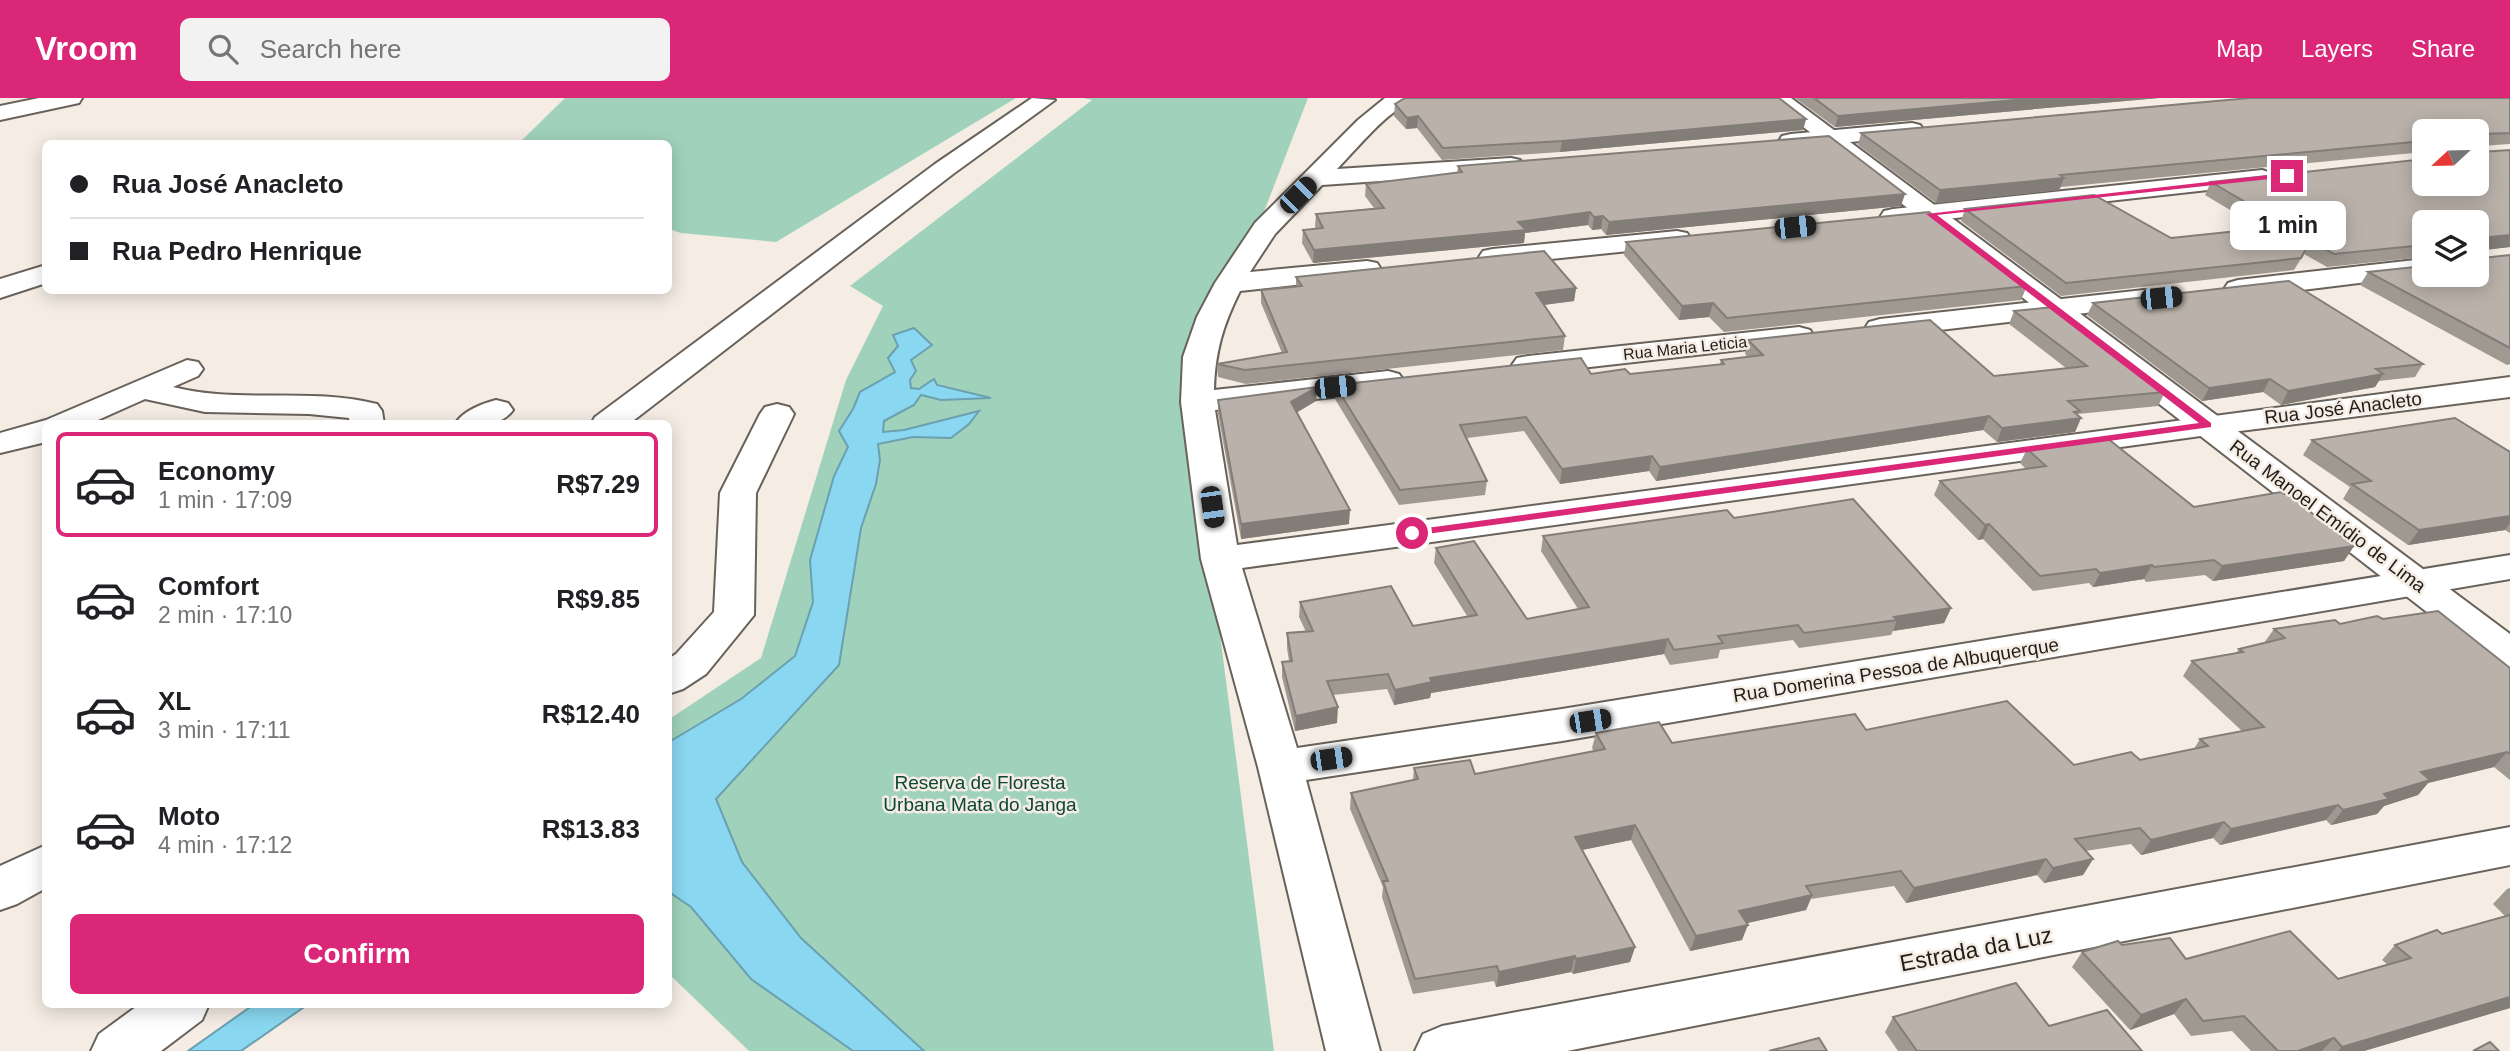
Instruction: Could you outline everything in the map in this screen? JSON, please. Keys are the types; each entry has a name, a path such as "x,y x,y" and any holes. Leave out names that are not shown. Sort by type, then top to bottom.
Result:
{"street":[{"path":"0,113 71,98"},
{"name":"Rua Manoel Emídio de Lima","path":"1777,98 2510,655"},
{"path":"1353,1051 1280,766 1220,559 1197,402 1199,357 1212,317 1230,283 1265,229 1366,125 1412,99"},
{"path":"612,420 944,169 1044,100"},
{"path":"1763,144 1933,128"},
{"path":"1315,178 1533,163"},
{"path":"1861,220 2287,176"},
{"path":"1463,260 1696,237"},
{"path":"1230,283 1394,267"},
{"name":"Rua Maria Leticia","path":"1501,368 2056,310 2412,268"},
{"path":"0,289 42,274"},
{"path":"70,420 187,369"},
{"path":"1197,402 1418,377"},
{"name":"Rua José Anacleto","path":"1220,559 2208,425 2510,387"},
{"path":"145,389 174,398 211,403 349,407 365,411 366,420"},
{"path":"672,676 691,664 734,615 737,493 777,414"},
{"name":"Rua Domerina Pessoa de Albuquerque","path":"1280,766 1562,725 2510,567"},
{"name":"Estrada da Luz","path":"1442,1051 2510,846"},
{"path":"0,890 42,866"},
{"path":"118,1051 177,1008"}],"green space":[{"path":"565,98 1016,98 776,242 672,230 672,140 522,140"},
{"name":"Reserva de Floresta Urbana Mata do Janga","path":"1083,98 1308,98 1190,403 1274,1051 749,1051 672,977 672,717 761,658 846,380 883,306 850,286 1092,100"}],"water":[{"path":"914,328 932,345 911,360 916,371 910,380 911,388 919,389 934,379 937,385 991,398 941,400 921,395 914,405 884,421 883,432 904,430 979,411 969,424 951,438 913,437 878,444 880,460 876,484 861,528 839,665 716,799 742,862 801,938 924,1051 853,1051 751,979 691,907 672,894 672,740 741,699 795,656 813,602 810,560 834,476 848,447 839,431 860,392 895,372 888,358 898,346 893,335"},
{"path":"249,1008 303,1008 241,1051 188,1051"}],"building":[{"path":"1405,98 1779,98 1806,119 1562,141 1443,148 1418,116 1407,118 1395,104"},
{"path":"1814,98 2038,98 1838,116"},
{"path":"2250,98 2510,98 2510,133 2489,134 2489,119 2412,119 2412,142 2060,175 2064,178 1940,190 1861,133"},
{"path":"1829,136 1905,194 1609,222 1603,216 1594,217 1590,212 1518,222 1526,230 1314,250 1303,230 1323,228 1316,214 1384,208 1366,184 1462,172 1458,166"},
{"path":"2510,150 2510,235 2489,237 2489,210 2412,210 2412,246 2334,254 2310,241 2301,258 2066,283 1965,209 2094,195 2171,238 2286,226 2211,182 2412,160 2412,196 2489,196 2489,151"},
{"path":"1929,212 2027,286 1727,318 1713,303 1682,306 1626,242"},
{"path":"1544,251 1576,288 1536,293 1565,336 1245,370 1217,364 1287,352 1261,290 1302,286 1296,277"},
{"path":"2510,255 2510,348 2368,272 2412,267 2412,287 2489,287 2489,257"},
{"path":"2289,281 2423,364 2376,369 2383,374 2288,391 2270,379 2209,388 2093,303"},
{"path":"2053,307 2165,392 2068,401 2080,411 2074,412 2081,418 2002,428 1989,416 1660,467 1652,456 1562,469 1526,417 1460,425 1487,481 1400,490 1335,385 1581,358 1591,374 1625,369 1630,374 1724,364 1721,360 1763,355 1748,340 1930,320 1994,376 2087,366 2014,311"},
{"path":"1317,387 1291,402 1350,510 1241,524 1218,400"},
{"path":"2455,418 2510,452 2510,516 2419,530 2352,484 2371,481 2312,440"},
{"path":"2107,438 2194,507 2281,492 2296,492 2308,501 2304,507 2354,546 2222,566 2214,560 2100,573 2096,569 2040,576 1989,524 1985,525 1940,481 2046,466 2027,449"},
{"path":"1853,499 1951,608 1894,617 1897,620 1804,633 1798,625 1718,636 1723,643 1674,650 1668,639 1430,678 1432,682 1395,690 1388,674 1327,681 1338,707 1296,716 1282,662 1292,661 1287,633 1313,631 1300,602 1391,586 1413,626 1477,615 1436,548 1474,541 1527,619 1589,607 1543,536 1727,510 1734,518"},
{"path":"2438,611 2510,668 2510,754 2507,752 2421,772 2430,780 2384,794 2389,799 2343,810 2338,805 2231,829 2224,822 2151,840 2140,828 2075,839 2093,859 2053,868 2046,859 1914,888 1901,871 1806,886 1812,895 1739,911 1748,925 1696,936 1635,825 1575,837 1635,947 1499,972 1497,966 1415,979 1383,881 1388,881 1351,793 1418,779 1414,768 1470,760 1475,774 1605,749 1596,733 1659,722 1672,743 1855,714 1866,730 2007,701 2074,765 2131,752 2140,760 2208,746 2200,739 2264,727 2192,661 2243,652 2239,649 2285,638 2274,629 2335,620 2340,624 2377,616 2383,619"},
{"path":"2510,915 2510,997 2342,1047 2334,1038 2298,1051 2278,1051 2244,1016 2203,1021 2186,999 2141,1015 2082,952 2118,941 2122,945 2170,938 2186,959 2290,931 2338,979 2411,958 2395,945 2437,930 2442,934"},
{"path":"2016,983 2049,1026 2107,1010 2142,1051 1917,1051 1893,1017"},
{"path":"1819,1038 1827,1051 1769,1051"},
{"path":"2490,1042 2499,1051 2473,1051"}],"route":[{"path":"1412,533 2208,425 1930,214 2287,176"}]}
